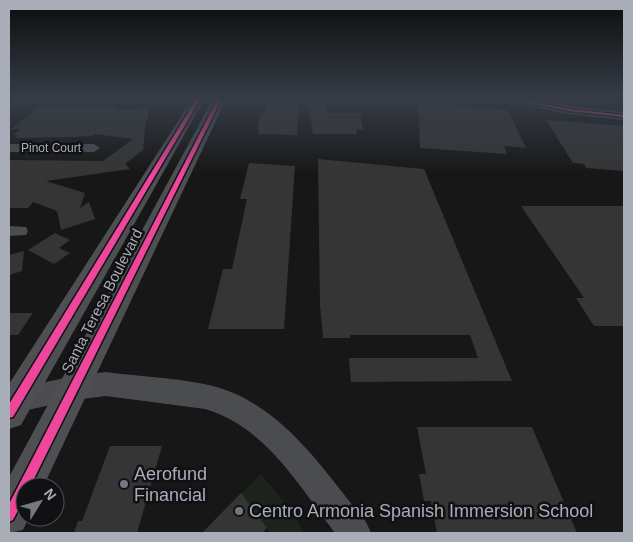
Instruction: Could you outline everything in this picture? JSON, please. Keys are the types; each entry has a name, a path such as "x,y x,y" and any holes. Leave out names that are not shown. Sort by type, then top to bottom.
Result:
{"main road":[{"name":"Santa Teresa Boulevard","path":"11,406 184,123"},
{"name":"Santa Teresa Boulevard","path":"9,516 207,123"}],"street":[{"name":"Pinot Court","path":"9,148 94,148"},
{"path":"11,406 74,388 106,384 205,397 222,402 260,423 279,438 355,533"}],"shaded area":[{"path":"261,474 289,508 305,533 269,533 241,494"}],"building":[{"path":"18,123 146,123 143,150 125,164 130,169 46,181 85,193 80,208 89,202 95,219 61,230 57,211 33,202 28,208 9,208 9,160 103,161 133,139 95,134 92,136 76,137 15,138 18,135 13,135 21,129 11,129"},
{"path":"259,123 298,123 297,135 258,134 259,130 257,130"},
{"path":"311,123 362,123 363,130 356,129 357,134 313,134"},
{"path":"419,123 514,123 526,148 504,146 507,154 420,148"},
{"path":"548,123 624,126 624,171 586,168 584,164 573,163"},
{"path":"318,159 424,169 512,381 351,382 349,358 478,358 470,335 350,335 350,338 323,338 320,305"},
{"path":"249,163 295,166 284,329 208,329 223,269 232,269 247,199 240,199"},
{"path":"521,206 624,206 624,326 594,326 576,298 584,298"},
{"path":"55,233 70,240 59,248 70,253 54,264 28,250"},
{"path":"24,251 22,271 9,275 9,255"},
{"path":"9,313 33,313 18,335 9,335"},
{"path":"417,427 532,427 577,533 437,533 431,501 424,501 419,474 426,474"},
{"name":"Aerofund Financial","path":"110,446 162,446 137,533 74,533 78,521 82,521"},
{"name":"Centro Armonia Spanish Immersion School","path":"241,493 267,528 262,533 202,533"}],"cycle path":[{"path":"9,413 184,123"},
{"path":"9,516 207,123"}],"place":[{"name":"Aerofund Financial","path":"124,484"},
{"name":"Centro Armonia Spanish Immersion School","path":"239,511"}]}
